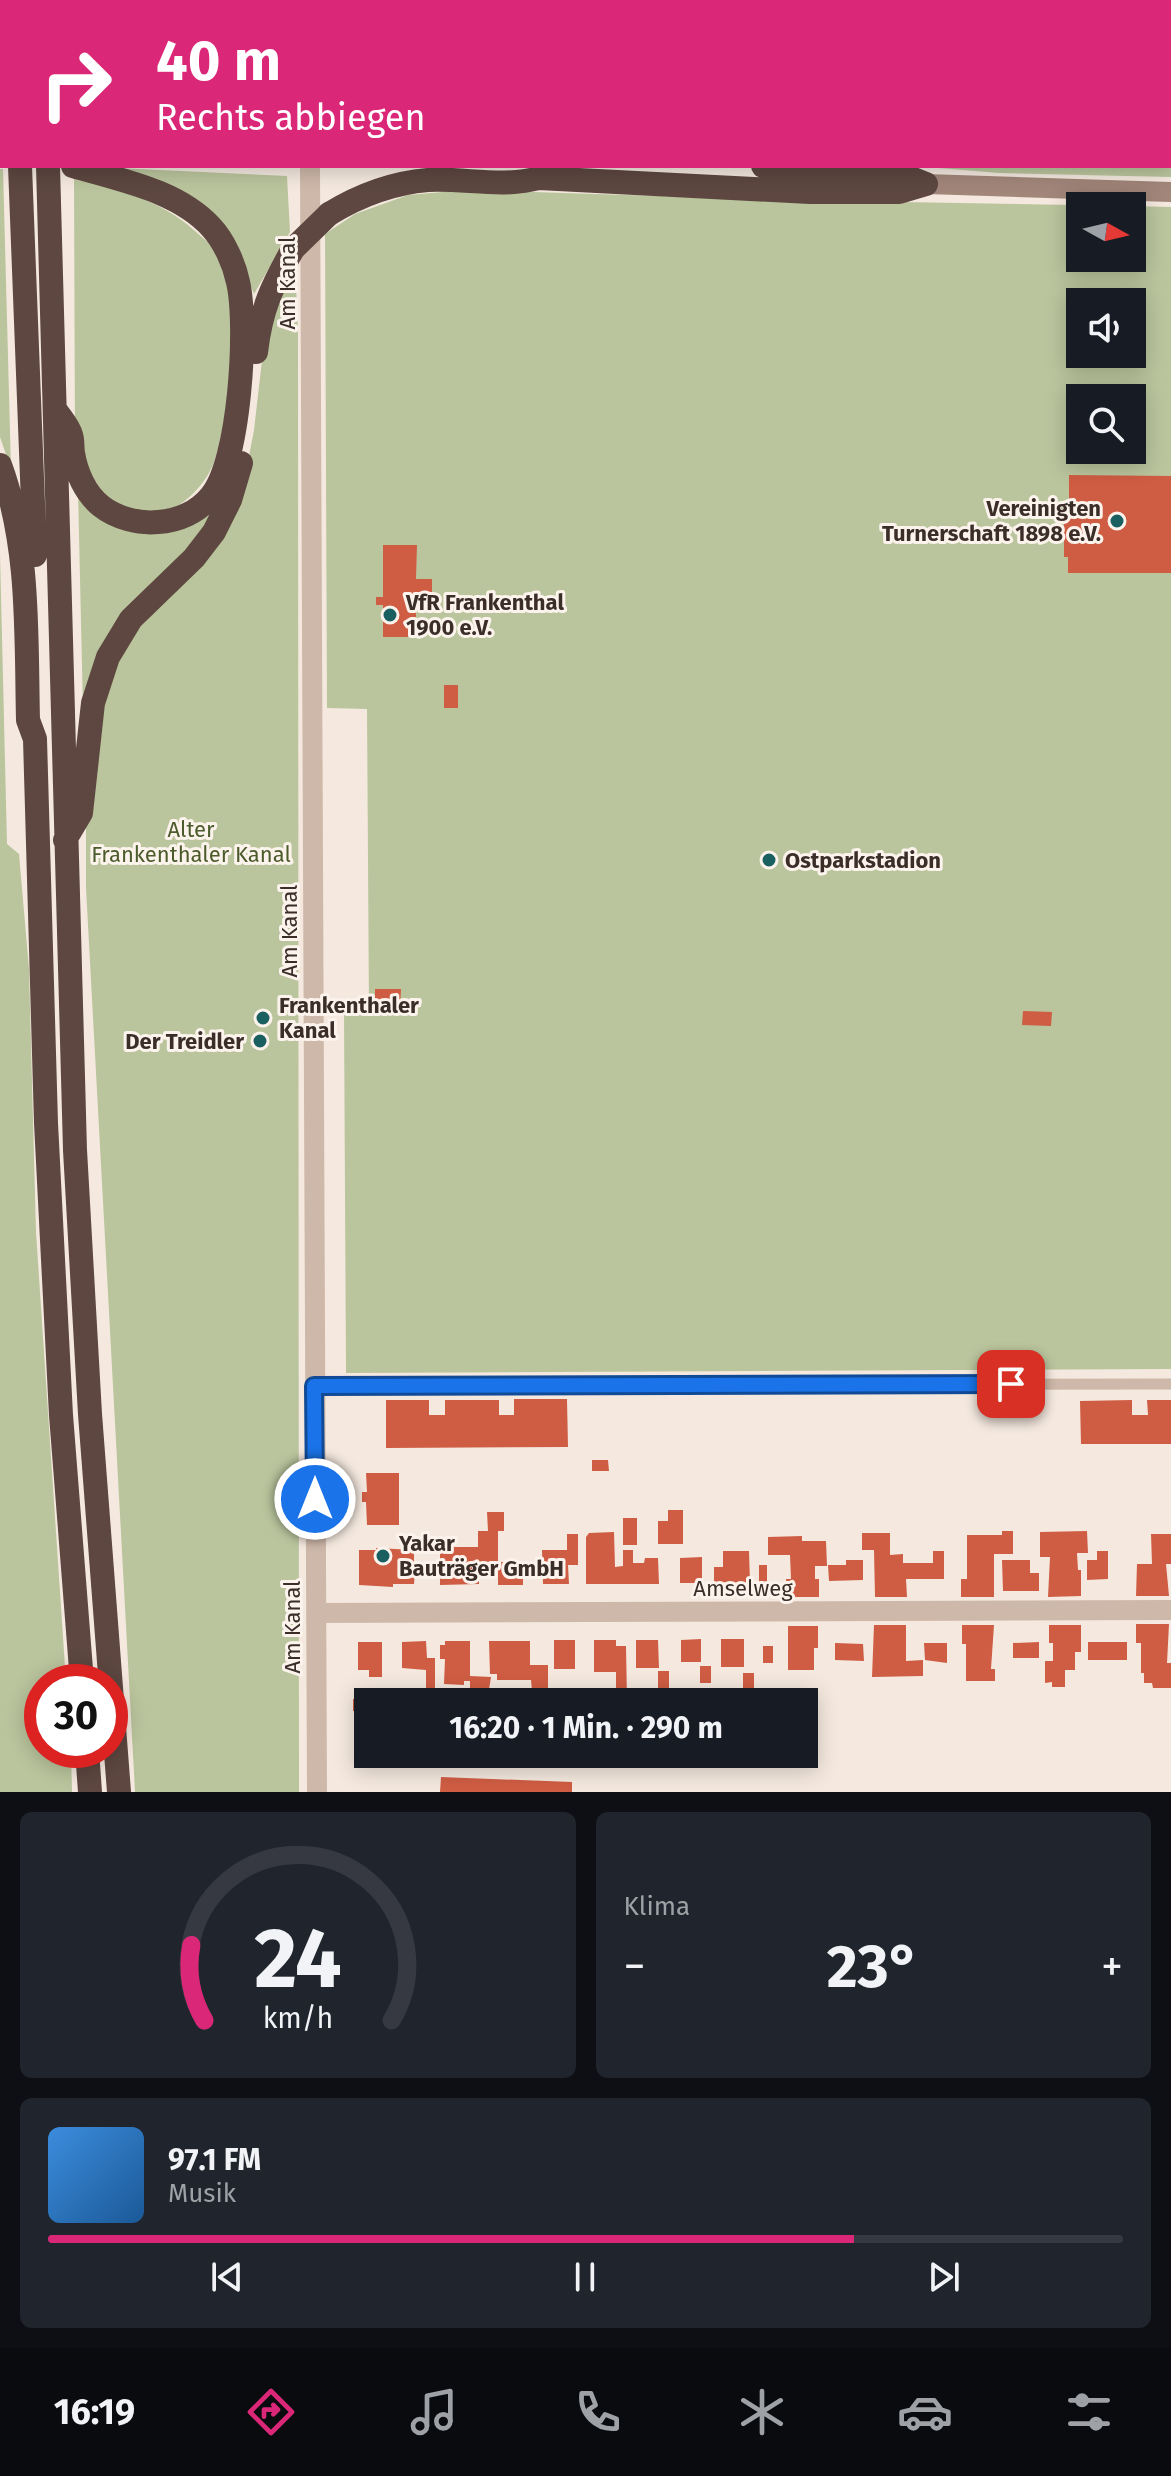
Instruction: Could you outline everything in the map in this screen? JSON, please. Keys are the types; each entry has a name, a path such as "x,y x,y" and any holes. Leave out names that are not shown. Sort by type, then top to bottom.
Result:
{"highway":[{"path":"20,168 41,719 35,739 46,1123 61,1415 81,1664"},
{"path":"48,168 77,1197 119,1792"},
{"path":"54,406 71,434 80,481 100,505 124,518 149,523 172,521 196,510 213,495 227,465 234,433 243,323 238,280 226,250 211,227 181,205 147,188 80,168"},
{"path":"486,168 518,170 539,178 810,192 899,192 926,184"},
{"path":"802,168 899,173 926,184"},
{"path":"65,840 81,813 93,703 108,657 131,619 194,558 214,532 230,500 247,438 258,329 270,290 293,249 329,214 351,200 380,188 429,180 517,184 539,178"},
{"path":"0,465 17,527 23,571 28,720 35,739"},
{"path":"88,1768 90,1792"}],"main road":[{"path":"926,184 1171,192"}],"street":[{"name":"Am Kanal","path":"310,168 311,1386 317,1792"},
{"name":"Amselweg","path":"316,1613 1171,1610"}],"lane":[{"path":"311,1386 1171,1384"}],"green space":[{"path":"116,168 287,176 290,232 254,294 239,258"},
{"path":"939,168 1171,168 1171,177 999,173"},
{"path":"0,169 3,169 11,469 0,437"},
{"path":"74,179 138,197 182,220 213,247 226,278 232,311 232,346 217,453 208,475 197,489 183,502 159,514 142,513 111,504 75,452"},
{"name":"Ostparkstadion","path":"467,190 1066,205 1066,272 1146,272 1146,206 1171,207 1171,1369 346,1373 344,1012 369,1012 367,709 327,708 325,234 355,214 408,195"},
{"name":"Alter Frankenthaler Kanal","path":"295,261 298,332 299,1792 135,1792 86,888 86,787 108,672 245,477 264,343"},
{"path":"78,491 112,524 221,498 205,532 83,710"},
{"path":"0,553 7,844 19,854 29,969 36,1232 65,1664 24,1664 24,1768 71,1768 72,1792 0,1792"}],"building":[{"name":"Vereinigten Turnerschaft 1898 e.V.","path":"1069,475 1171,476 1171,573 1068,573 1068,557 1064,557 1064,503 1069,503"},
{"path":"383,545 417,545 416,579 432,579 432,605 416,605 416,637 383,637 383,605 376,605 376,597 383,597"},
{"path":"444,685 458,685 458,708 444,708"},
{"path":"375,989 401,989 400,1010 375,1010"},
{"path":"1023,1011 1052,1012 1051,1026 1022,1025"},
{"path":"514,1399 567,1399 568,1447 386,1448 386,1400 429,1400 429,1415 445,1415 445,1400 499,1400 499,1415 514,1415"},
{"path":"1132,1400 1132,1415 1148,1415 1147,1400 1171,1400 1171,1444 1081,1444 1080,1401"},
{"path":"592,1460 608,1460 609,1471 592,1471"},
{"path":"366,1473 399,1473 399,1525 367,1525 366,1502 362,1502 362,1492 367,1492"},
{"path":"668,1510 683,1510 683,1544 658,1544 658,1521 668,1521"},
{"path":"487,1512 504,1512 504,1531 498,1531 498,1562 487,1562 488,1575 479,1575 479,1584 440,1585 440,1547 478,1547 478,1531 488,1531"},
{"path":"623,1518 637,1518 637,1545 623,1545"},
{"path":"1002,1531 1013,1531 1013,1554 994,1554 994,1597 961,1597 961,1579 967,1579 967,1535 1002,1535"},
{"path":"1087,1531 1088,1553 1077,1553 1078,1570 1081,1570 1081,1596 1048,1597 1050,1557 1040,1557 1040,1532"},
{"path":"614,1532 615,1567 623,1566 623,1550 633,1550 633,1563 644,1563 645,1558 658,1558 659,1584 586,1584 586,1537 589,1533"},
{"path":"862,1533 890,1533 890,1555 903,1554 903,1563 933,1563 933,1551 944,1551 944,1579 906,1579 907,1597 875,1597 874,1550 862,1550"},
{"path":"567,1534 578,1534 578,1565 568,1565 569,1584 543,1584 542,1550 567,1550"},
{"path":"1151,1534 1171,1534 1171,1564 1166,1564 1169,1596 1136,1596 1137,1564 1152,1564"},
{"path":"802,1536 802,1541 826,1541 827,1566 815,1566 819,1597 787,1597 786,1579 791,1579 790,1555 768,1555 768,1537"},
{"path":"359,1550 414,1550 414,1584 393,1584 393,1587 359,1585"},
{"path":"723,1551 749,1551 750,1583 714,1582 714,1567 723,1567"},
{"path":"1097,1551 1108,1551 1108,1579 1087,1580 1087,1560 1097,1560"},
{"path":"702,1557 702,1583 680,1583 680,1558"},
{"path":"846,1560 863,1560 863,1580 829,1581 828,1565 846,1565"},
{"path":"1002,1560 1030,1560 1030,1573 1039,1573 1039,1591 1003,1591"},
{"path":"498,1562 523,1562 523,1585 498,1585"},
{"path":"759,1565 767,1565 767,1583 759,1583"},
{"path":"1136,1624 1169,1624 1167,1663 1171,1663 1171,1688 1153,1688 1152,1683 1144,1683 1141,1643 1136,1643"},
{"path":"874,1625 906,1625 906,1661 923,1660 923,1676 872,1677"},
{"path":"962,1625 994,1625 991,1669 995,1669 995,1681 966,1681 966,1644 962,1644"},
{"path":"1049,1625 1081,1625 1081,1652 1075,1652 1075,1670 1065,1670 1065,1687 1052,1687 1052,1682 1045,1683 1045,1661 1053,1661"},
{"path":"788,1626 818,1626 814,1670 788,1670"},
{"path":"701,1639 701,1662 681,1662 681,1640"},
{"path":"721,1639 744,1639 744,1667 721,1667"},
{"path":"554,1640 575,1640 575,1669 554,1669"},
{"path":"594,1640 616,1640 616,1646 626,1646 627,1688 616,1688 616,1672 594,1672"},
{"path":"636,1640 658,1640 659,1668 636,1668"},
{"path":"426,1641 427,1658 435,1658 435,1688 426,1688 426,1670 402,1668 402,1642"},
{"path":"445,1641 470,1641 470,1676 491,1677 489,1688 470,1688 470,1681 464,1681 464,1685 444,1684 445,1659 440,1659 440,1645 445,1645"},
{"path":"489,1641 530,1641 530,1665 548,1665 548,1688 532,1688 531,1680 497,1680 497,1674 490,1674"},
{"path":"358,1642 382,1642 382,1677 369,1677 369,1670 358,1670"},
{"path":"1039,1642 1039,1658 1013,1658 1013,1643"},
{"path":"1088,1642 1127,1642 1127,1660 1088,1660"},
{"path":"835,1643 863,1644 864,1661 835,1660"},
{"path":"924,1643 947,1643 947,1663 925,1660"},
{"path":"763,1646 773,1646 773,1663 763,1663"},
{"path":"700,1666 711,1666 711,1683 700,1683"},
{"path":"658,1671 669,1671 669,1688 658,1688"},
{"path":"743,1673 754,1673 754,1688 743,1688"},
{"path":"441,1777 572,1782 572,1792 440,1792"}],"place":[{"name":"Vereinigten Turnerschaft 1898 e.V.","path":"1117,521"},
{"name":"VfR Frankenthal 1900 e.V.","path":"390,615"},
{"name":"Ostparkstadion","path":"769,860"},
{"name":"Frankenthaler Kanal","path":"263,1018"},
{"name":"Der Treidler","path":"260,1041"},
{"name":"Yakar Bauträger GmbH","path":"383,1556"}],"route":[{"path":"315,1499 314,1386 1011,1384"}]}
